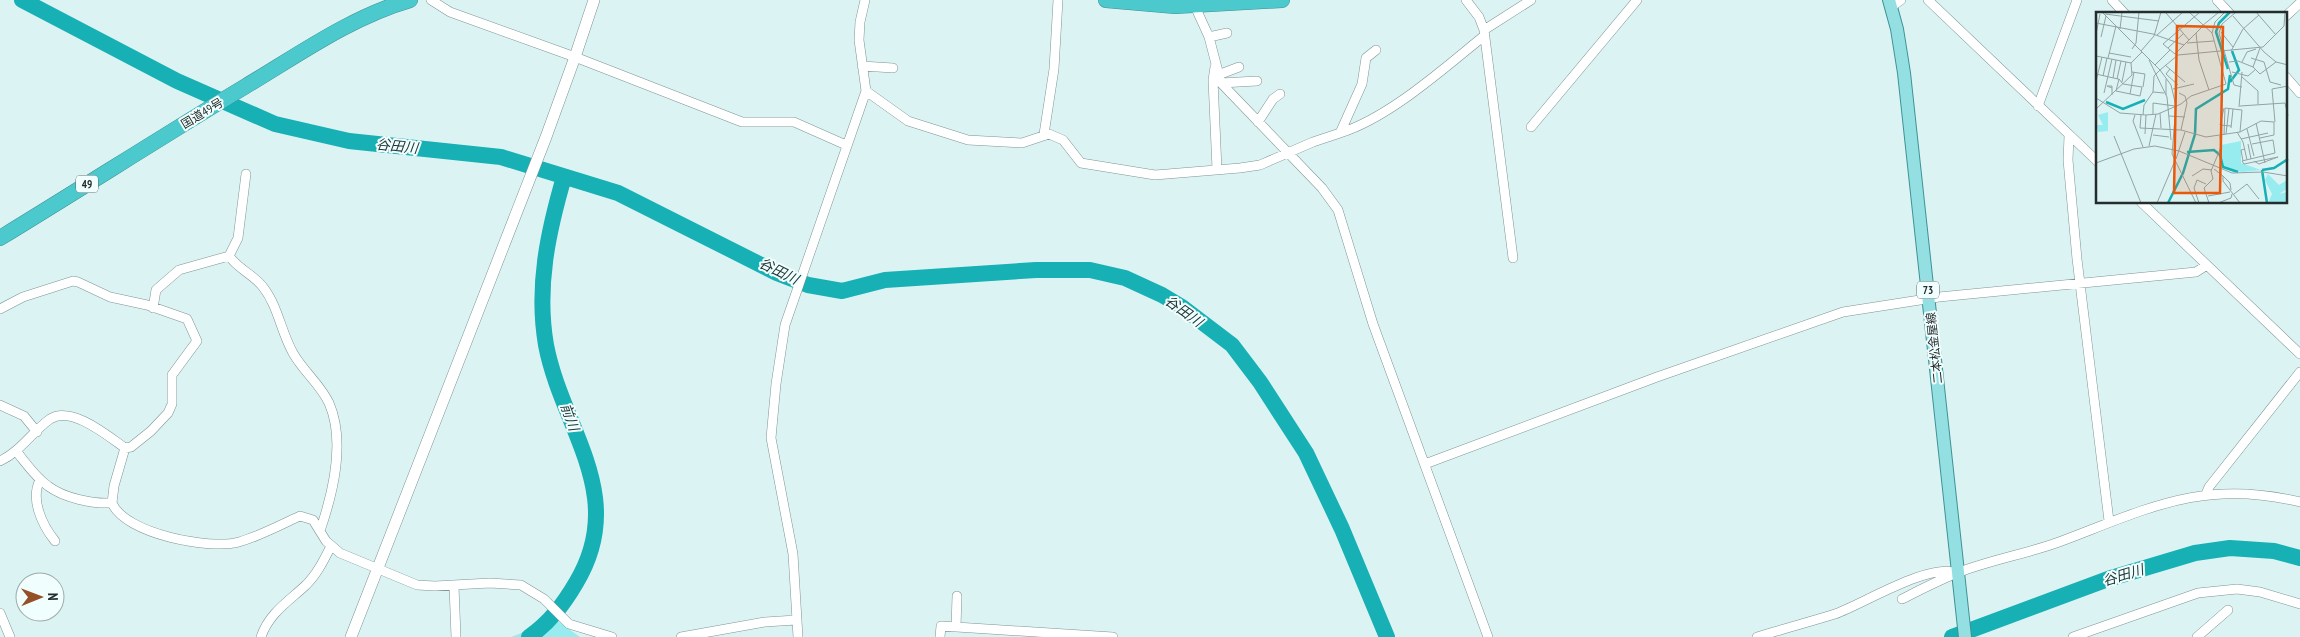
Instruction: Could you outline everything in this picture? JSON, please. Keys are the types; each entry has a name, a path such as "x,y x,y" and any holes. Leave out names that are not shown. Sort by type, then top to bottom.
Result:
{"highway":[{"path":"1106,0 1139,4 1282,0"},
{"name":"国道49号","path":"0,238 174,130 354,23 404,1"}],"main road":[{"name":"二本松金屋線","path":"1894,2 1904,73 1965,637"}],"street":[{"path":"431,0 450,12 575,57 742,122 794,122 846,145"},
{"path":"351,637 546,137 594,0"},
{"path":"798,637 793,554 771,438 780,352 790,310 811,246 866,90 862,66 860,22 865,0"},
{"path":"1044,134 1054,69 1058,0"},
{"path":"1466,0 1479,17 1484,33 1513,258"},
{"path":"866,90 908,121 968,140 1022,143 1044,134 1060,138 1081,162 1094,166 1155,175 1260,166 1312,142 1357,128 1405,97 1484,33 1531,0"},
{"path":"1531,126 1637,0"},
{"path":"1928,0 2068,136 2096,160"},
{"path":"2038,106 2077,0"},
{"path":"2112,0 2123,12"},
{"path":"2217,0 2228,12"},
{"path":"1195,2 1209,37 1218,74 1258,122 1322,188 1338,210 1373,324 1488,637"},
{"path":"2288,14 2300,3"},
{"path":"1209,37 1227,33"},
{"path":"1340,132 1362,84 1366,58 1376,50"},
{"path":"862,66 892,68"},
{"path":"1217,169 1213,80 1218,74 1239,67"},
{"path":"1218,74 1257,81"},
{"path":"2288,79 2300,93"},
{"path":"1258,122 1273,99 1280,94"},
{"path":"2068,136 2068,160 2080,283 2109,521"},
{"path":"153,308 156,290 179,270 229,256 238,238 246,174"},
{"path":"2143,204 2300,354"},
{"path":"229,256 267,292 293,352 317,383 329,403 334,421 336,455 327,508 320,531"},
{"path":"1425,464 1657,377 1843,312 1929,299 2196,272 2207,265"},
{"path":"0,309 24,297 73,281 110,297 187,319 197,341 172,375 172,404 168,413 151,431 131,446 125,448"},
{"path":"2206,494 2300,372"},
{"path":"0,405 24,416 37,432"},
{"path":"0,461 16,451 50,420 65,415 94,427 125,448"},
{"path":"125,448 114,486 112,503 119,513 137,525 197,544 238,543 300,516 313,520 331,546 352,559 417,585 454,586 490,583 521,585 544,599 569,624 612,637"},
{"path":"16,451 40,480 54,490 88,502 112,503"},
{"path":"40,480 36,492 38,503 44,527 55,541"},
{"path":"1902,599 2163,502 2206,494 2244,493 2300,502"},
{"path":"261,637 266,624 279,609 306,585 321,566 331,546"},
{"path":"1757,637 1837,613 1918,578 1949,570 1958,578"},
{"path":"454,586 456,637"},
{"path":"2074,637 2174,600 2212,591 2237,589 2260,592 2300,604"},
{"path":"956,627 957,596"},
{"path":"2197,637 2228,610"},
{"path":"0,613 10,637"},
{"path":"682,637 757,623 796,620"},
{"path":"940,637 941,626 1052,635 1113,637"}],"shaded area":[{"path":"556,620 580,637 511,637"}],"waterway":[{"name":"谷田川","path":"22,0 177,81 275,124 349,141 501,157 618,193 777,273 808,285 842,291 885,280 1036,270 1090,270 1125,278 1162,295 1182,307 1232,345 1260,382 1306,453 1342,529 1387,637"},
{"name":"前川","path":"529,637 556,613 576,583 591,551 596,520 594,491 587,462 554,376 546,345 543,323 542,302 545,260 553,218 564,177"},
{"name":"谷田川","path":"1952,637 2108,579 2195,553 2230,548 2274,551 2300,558"}]}
